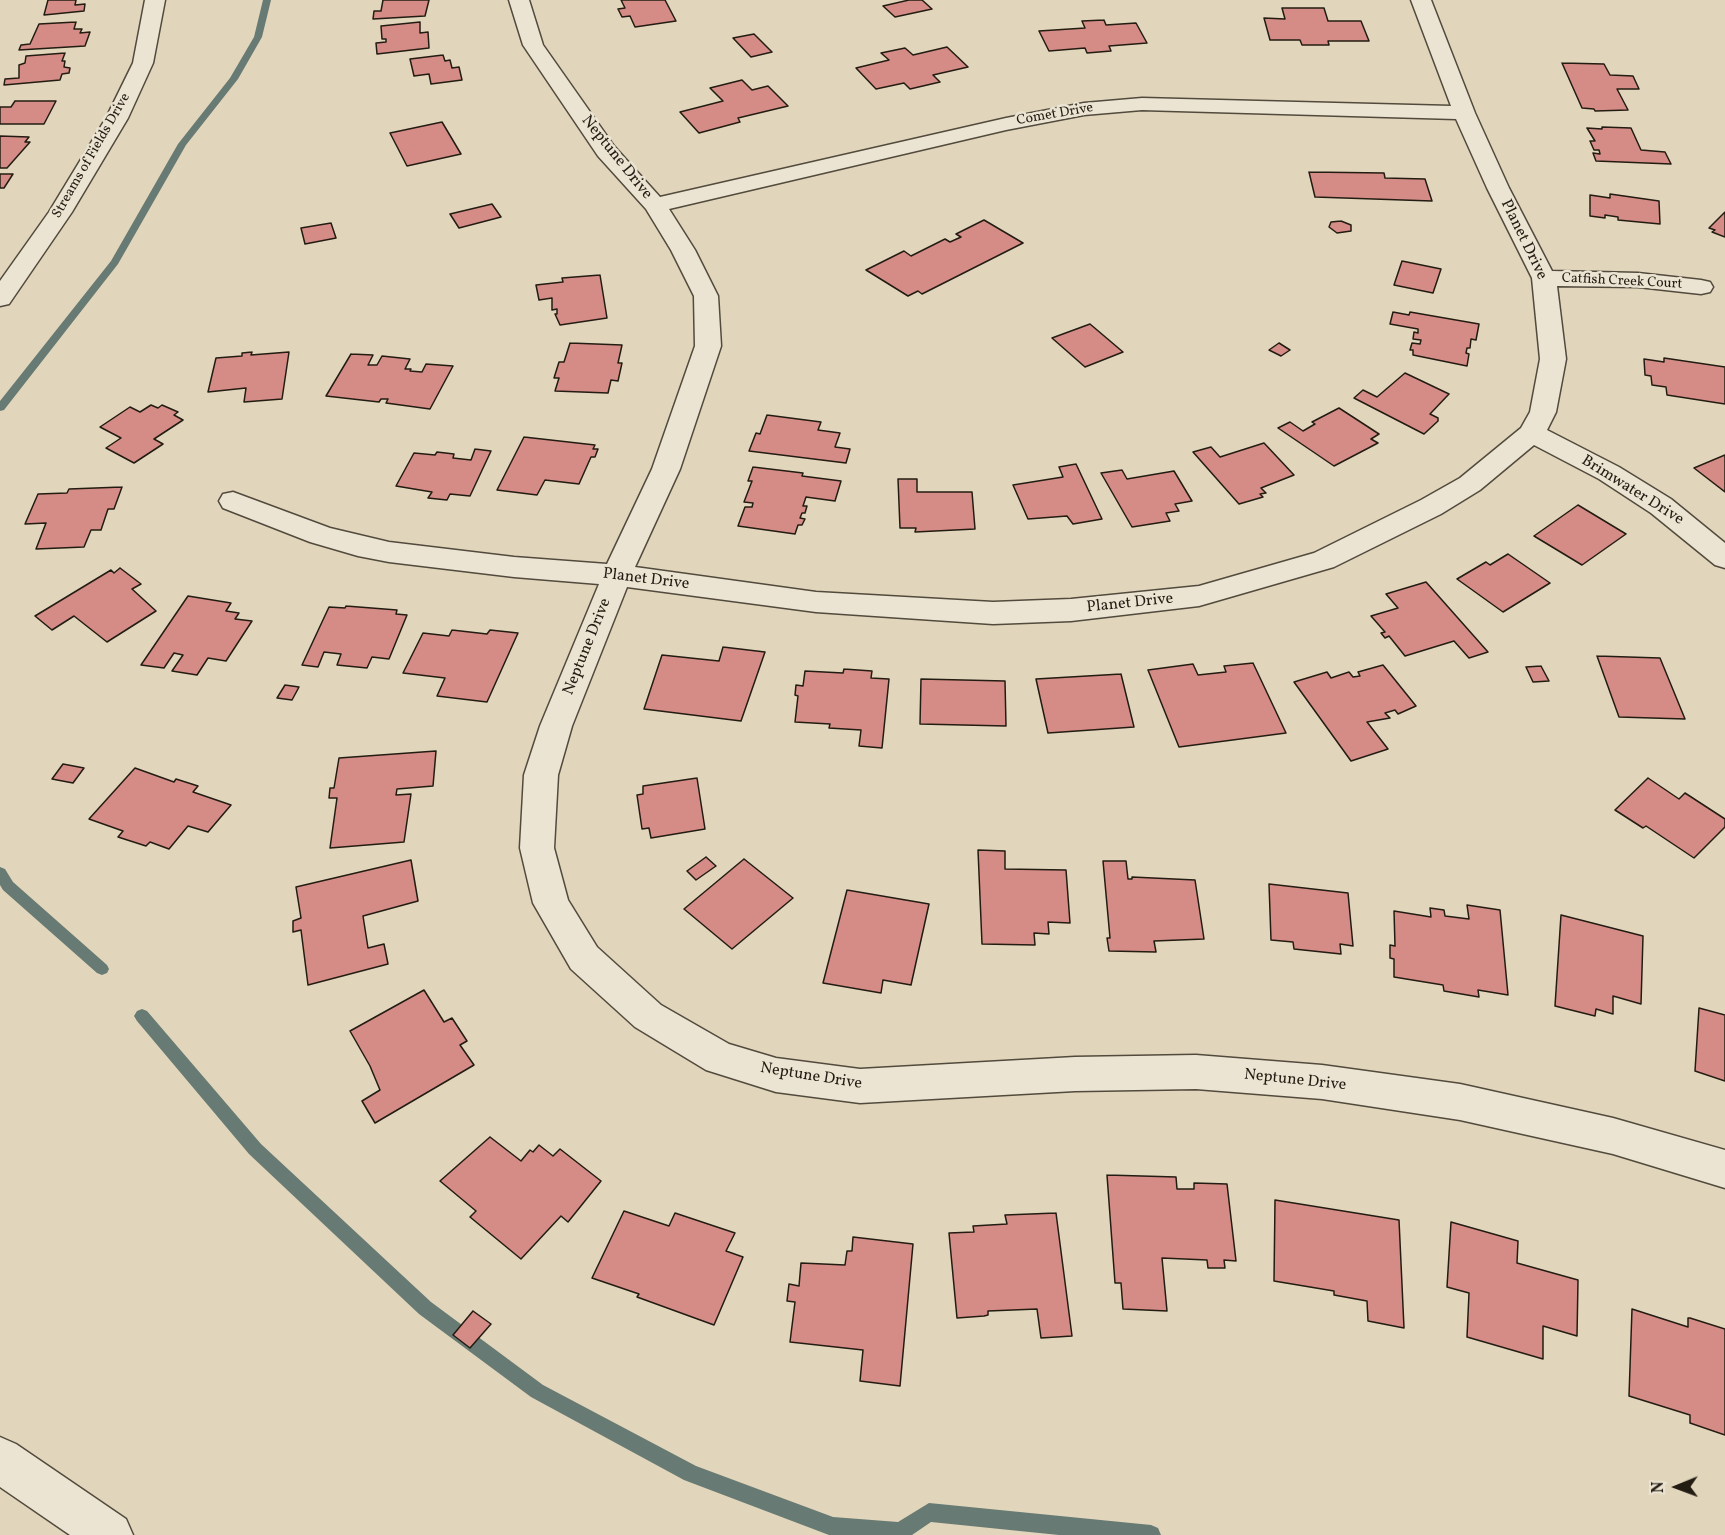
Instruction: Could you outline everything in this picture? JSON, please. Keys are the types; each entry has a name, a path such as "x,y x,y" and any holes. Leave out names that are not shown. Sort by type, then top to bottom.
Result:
{"street":[{"name":"Streams of Fields Drive","path":"0,299 60,212 117,118 143,63 155,0"},
{"name":"Neptune Drive","path":"519,0 533,45 606,151 655,206 683,250 706,296 708,346 666,469 617,575 556,726 542,775 537,848 551,903 584,958 648,1016 718,1058 776,1075 860,1086 1075,1074 1197,1072 1322,1082 1460,1102 1613,1136 1725,1169"},
{"name":"Planet Drive","path":"233,501 258,512 358,546 434,558 617,575 816,602 993,613 1071,610 1199,596 1324,560 1431,507 1470,484 1533,434 1543,412 1554,359 1544,278 1498,188 1464,113 1421,0"},
{"name":"Comet Drive","path":"655,206 1006,124 1084,109 1142,104 1464,113"},
{"name":"Catfish Creek Court","path":"1544,278 1638,280 1701,287"},
{"name":"Brimwater Drive","path":"1533,434 1609,473 1661,506 1725,558"},
{"path":"7,1466 110,1535"}],"building":[{"path":"48,0 76,0 75,5 85,4 84,11 44,15"},
{"path":"383,0 429,0 425,16 373,19 374,11 381,11"},
{"path":"621,0 665,0 676,21 635,27 630,16 622,17 618,9 625,8"},
{"path":"909,0 922,0 932,9 895,17 883,6"},
{"path":"1282,8 1324,8 1328,21 1361,21 1369,41 1328,41 1329,45 1302,45 1300,40 1270,40 1264,18 1285,19"},
{"path":"1104,20 1106,25 1136,23 1147,43 1109,46 1111,51 1087,53 1085,48 1049,51 1039,31 1085,28 1082,21"},
{"path":"76,22 74,29 82,29 80,33 90,32 85,46 19,50 21,45 30,44 39,24"},
{"path":"420,22 420,33 428,32 429,48 377,54 376,43 386,42 386,39 382,39 381,26"},
{"path":"754,34 772,52 751,57 733,38"},
{"path":"947,47 968,67 933,75 940,82 910,89 904,83 876,89 856,68 889,60 881,53 905,48 913,55"},
{"path":"65,53 62,61 65,61 64,67 70,68 69,73 62,74 60,80 4,85 5,79 19,78 19,65 25,63 26,56"},
{"path":"443,55 445,61 450,60 452,68 459,67 462,80 431,84 429,74 414,76 410,59"},
{"path":"1562,63 1604,64 1610,75 1633,76 1639,89 1617,89 1628,110 1595,111 1582,108"},
{"path":"742,80 752,90 768,86 788,106 738,118 740,122 699,133 680,112 723,101 710,88"},
{"path":"15,101 56,101 44,124 0,124 0,107 11,107"},
{"path":"442,122 461,154 407,166 390,133"},
{"path":"1602,127 1631,128 1641,150 1665,152 1671,164 1596,161 1593,153 1600,154 1599,150 1594,150 1590,141 1595,141 1587,128 1602,129"},
{"path":"0,136 29,137 25,142 30,142 7,168 0,168"},
{"path":"1309,172 1384,173 1385,178 1425,179 1432,201 1315,197"},
{"path":"0,174 13,174 4,188 0,188"},
{"path":"1610,194 1659,201 1660,224 1618,220 1618,217 1605,215 1605,218 1590,216 1590,195 1610,198"},
{"path":"492,204 501,217 459,228 450,214"},
{"path":"1725,212 1725,237 1712,232 1715,230 1709,228"},
{"path":"984,220 1023,243 922,294 918,291 908,296 866,270 904,251 911,256 945,239 950,242 961,237 956,234"},
{"path":"1341,221 1351,225 1351,231 1337,233 1329,227 1331,222"},
{"path":"331,223 336,238 305,244 301,228"},
{"path":"1402,261 1441,269 1433,293 1394,285"},
{"path":"600,275 607,318 560,325 555,314 557,314 557,309 552,310 552,298 539,300 536,285 563,282 562,278"},
{"path":"1393,312 1409,315 1410,312 1479,324 1476,340 1471,339 1470,348 1467,348 1466,353 1469,354 1467,366 1413,355 1413,350 1410,350 1412,343 1420,344 1421,340 1413,339 1414,332 1418,333 1418,329 1390,324"},
{"path":"1090,324 1123,352 1085,367 1052,338"},
{"path":"570,343 622,345 618,363 622,363 618,381 611,380 608,393 555,391 559,378 554,378 559,362 564,362"},
{"path":"1279,343 1290,350 1281,356 1269,350"},
{"path":"252,352 251,355 289,352 282,399 244,402 246,388 208,392 216,358 242,356 242,353"},
{"path":"351,354 373,355 368,365 377,365 382,356 410,359 405,369 411,369 410,371 422,372 426,364 453,366 430,409 386,403 388,399 381,399 379,402 326,396"},
{"path":"1664,358 1725,367 1725,404 1667,395 1666,387 1652,385 1651,376 1645,375 1644,359 1664,362"},
{"path":"1405,373 1449,394 1430,414 1438,418 1438,421 1424,434 1354,398 1363,390 1377,397"},
{"path":"151,405 158,408 162,405 178,412 174,415 183,420 154,439 163,444 134,463 106,448 121,438 100,427 130,407 140,412"},
{"path":"1339,408 1379,434 1371,439 1378,443 1334,466 1278,428 1290,422 1303,431 1315,424 1312,422"},
{"path":"767,415 821,422 818,430 840,433 835,447 850,449 846,463 749,451 756,433 760,434"},
{"path":"524,437 595,445 593,449 598,449 595,457 591,457 579,484 545,480 537,495 497,490"},
{"path":"1264,443 1294,475 1261,488 1266,493 1260,494 1263,497 1239,504 1193,452 1211,447 1220,457"},
{"path":"475,449 491,451 470,496 450,494 447,500 428,498 432,492 396,486 414,453 454,454 453,458 471,460"},
{"path":"1725,455 1725,492 1694,468"},
{"path":"1076,464 1102,519 1073,524 1067,516 1028,519 1013,485 1063,477 1059,467"},
{"path":"753,467 803,473 802,476 841,481 835,501 806,497 803,506 807,506 805,513 802,513 800,518 805,519 802,525 798,525 795,534 738,526 745,507 752,507 753,503 744,502 752,481 748,481"},
{"path":"1122,470 1127,479 1174,471 1192,501 1175,504 1179,511 1166,513 1170,521 1132,527 1101,473"},
{"path":"898,479 917,479 917,492 972,492 975,529 915,532 916,528 900,528"},
{"path":"122,487 114,509 108,509 101,530 91,530 84,547 36,549 46,523 25,524 38,494 67,493 69,489"},
{"path":"1578,505 1626,534 1582,565 1534,536"},
{"path":"1508,554 1550,583 1503,612 1457,579 1486,562 1490,565"},
{"path":"120,568 141,584 132,589 156,611 107,642 74,616 52,630 35,616 111,570 114,573"},
{"path":"1426,582 1488,652 1469,658 1454,641 1405,656 1389,636 1385,638 1381,633 1385,632 1371,616 1398,608 1386,594"},
{"path":"188,596 231,603 226,611 239,613 235,619 252,621 226,661 208,658 197,675 172,671 183,655 174,653 164,668 141,665"},
{"path":"346,606 397,610 396,614 407,615 389,659 372,657 367,668 337,665 341,654 324,652 318,667 302,665 329,607 345,608"},
{"path":"452,630 487,634 490,630 518,633 487,702 437,696 445,678 403,673 423,633 449,636"},
{"path":"723,647 765,652 741,721 644,709 662,655 719,661"},
{"path":"1597,656 1660,658 1685,719 1619,717"},
{"path":"1253,663 1286,733 1179,747 1148,670 1193,664 1198,675 1226,672 1224,666"},
{"path":"1383,665 1416,706 1398,714 1395,710 1385,713 1390,718 1367,722 1388,749 1351,761 1294,682 1327,672 1331,678 1349,672 1353,677 1360,676 1358,672"},
{"path":"1541,666 1549,681 1533,682 1526,667"},
{"path":"844,669 872,671 871,678 889,679 882,748 859,746 861,730 829,728 830,724 795,722 798,696 795,695 796,685 803,686 805,671 843,673"},
{"path":"1121,674 1134,727 1048,733 1036,679"},
{"path":"921,679 1005,681 1006,726 920,724"},
{"path":"285,685 299,687 292,700 277,698"},
{"path":"436,751 433,786 397,789 396,795 411,794 404,842 330,848 337,798 329,798 330,788 334,788 339,758"},
{"path":"63,764 84,768 73,783 52,779"},
{"path":"135,768 174,782 176,779 198,786 193,792 231,805 208,832 188,826 169,849 150,842 146,846 118,837 123,831 89,819"},
{"path":"697,778 705,829 651,838 649,828 642,829 637,795 643,794 643,786"},
{"path":"1648,778 1679,799 1685,793 1725,819 1725,827 1694,858 1646,826 1643,828 1615,810"},
{"path":"978,850 1005,851 1005,869 1066,870 1070,923 1048,922 1049,934 1034,933 1035,945 982,944"},
{"path":"706,857 716,866 696,880 687,871"},
{"path":"744,859 793,898 732,949 684,909"},
{"path":"411,860 418,901 363,916 368,948 384,944 388,964 308,985 301,930 293,932 293,921 301,918 296,887"},
{"path":"1103,861 1126,861 1128,879 1132,877 1195,880 1204,939 1154,941 1156,952 1109,951 1107,938 1110,938"},
{"path":"1269,884 1348,893 1353,946 1340,944 1341,954 1294,949 1293,942 1271,940"},
{"path":"847,890 929,904 911,985 883,980 881,993 823,983"},
{"path":"1467,905 1500,910 1508,995 1478,990 1479,997 1444,991 1443,985 1394,977 1394,959 1390,958 1390,945 1395,946 1394,911 1431,917 1430,908 1444,910 1445,916 1469,919"},
{"path":"1561,915 1643,936 1641,1004 1613,996 1613,1014 1596,1009 1595,1016 1555,1006"},
{"path":"424,990 444,1022 452,1018 467,1041 460,1045 474,1065 375,1123 362,1101 380,1090 370,1066 350,1031"},
{"path":"1699,1008 1725,1015 1725,1081 1695,1071"},
{"path":"490,1137 521,1161 530,1150 533,1152 539,1145 553,1156 560,1149 601,1181 568,1222 561,1216 521,1259 470,1217 476,1211 440,1181"},
{"path":"1107,1175 1176,1177 1177,1189 1194,1189 1194,1183 1227,1184 1236,1261 1224,1260 1225,1268 1208,1268 1207,1260 1162,1258 1167,1311 1123,1309 1121,1283 1115,1283"},
{"path":"1275,1200 1399,1220 1404,1328 1368,1321 1367,1301 1334,1295 1334,1291 1274,1281"},
{"path":"624,1211 669,1226 675,1213 735,1233 726,1251 743,1257 714,1325 637,1297 639,1294 592,1278"},
{"path":"1056,1213 1072,1336 1041,1338 1037,1309 988,1311 988,1315 984,1316 957,1318 949,1233 974,1232 973,1226 1007,1224 1005,1215"},
{"path":"1451,1222 1518,1241 1517,1263 1578,1280 1577,1336 1543,1326 1543,1359 1467,1337 1469,1293 1447,1287"},
{"path":"853,1237 913,1244 900,1386 860,1381 863,1350 790,1342 795,1302 787,1301 789,1284 799,1286 801,1263 845,1265 847,1251 852,1251"},
{"path":"1632,1309 1688,1327 1688,1318 1690,1318 1725,1329 1725,1435 1690,1423 1690,1415 1629,1396"},
{"path":"473,1311 491,1324 470,1348 453,1335"}],"waterway":[{"path":"0,408 115,262 182,144 234,79 258,37 267,0"},
{"path":"0,873 8,886 102,969"},
{"path":"142,1016 255,1149 425,1308 537,1391 691,1473 833,1527 900,1532 929,1512 1151,1535"}]}
